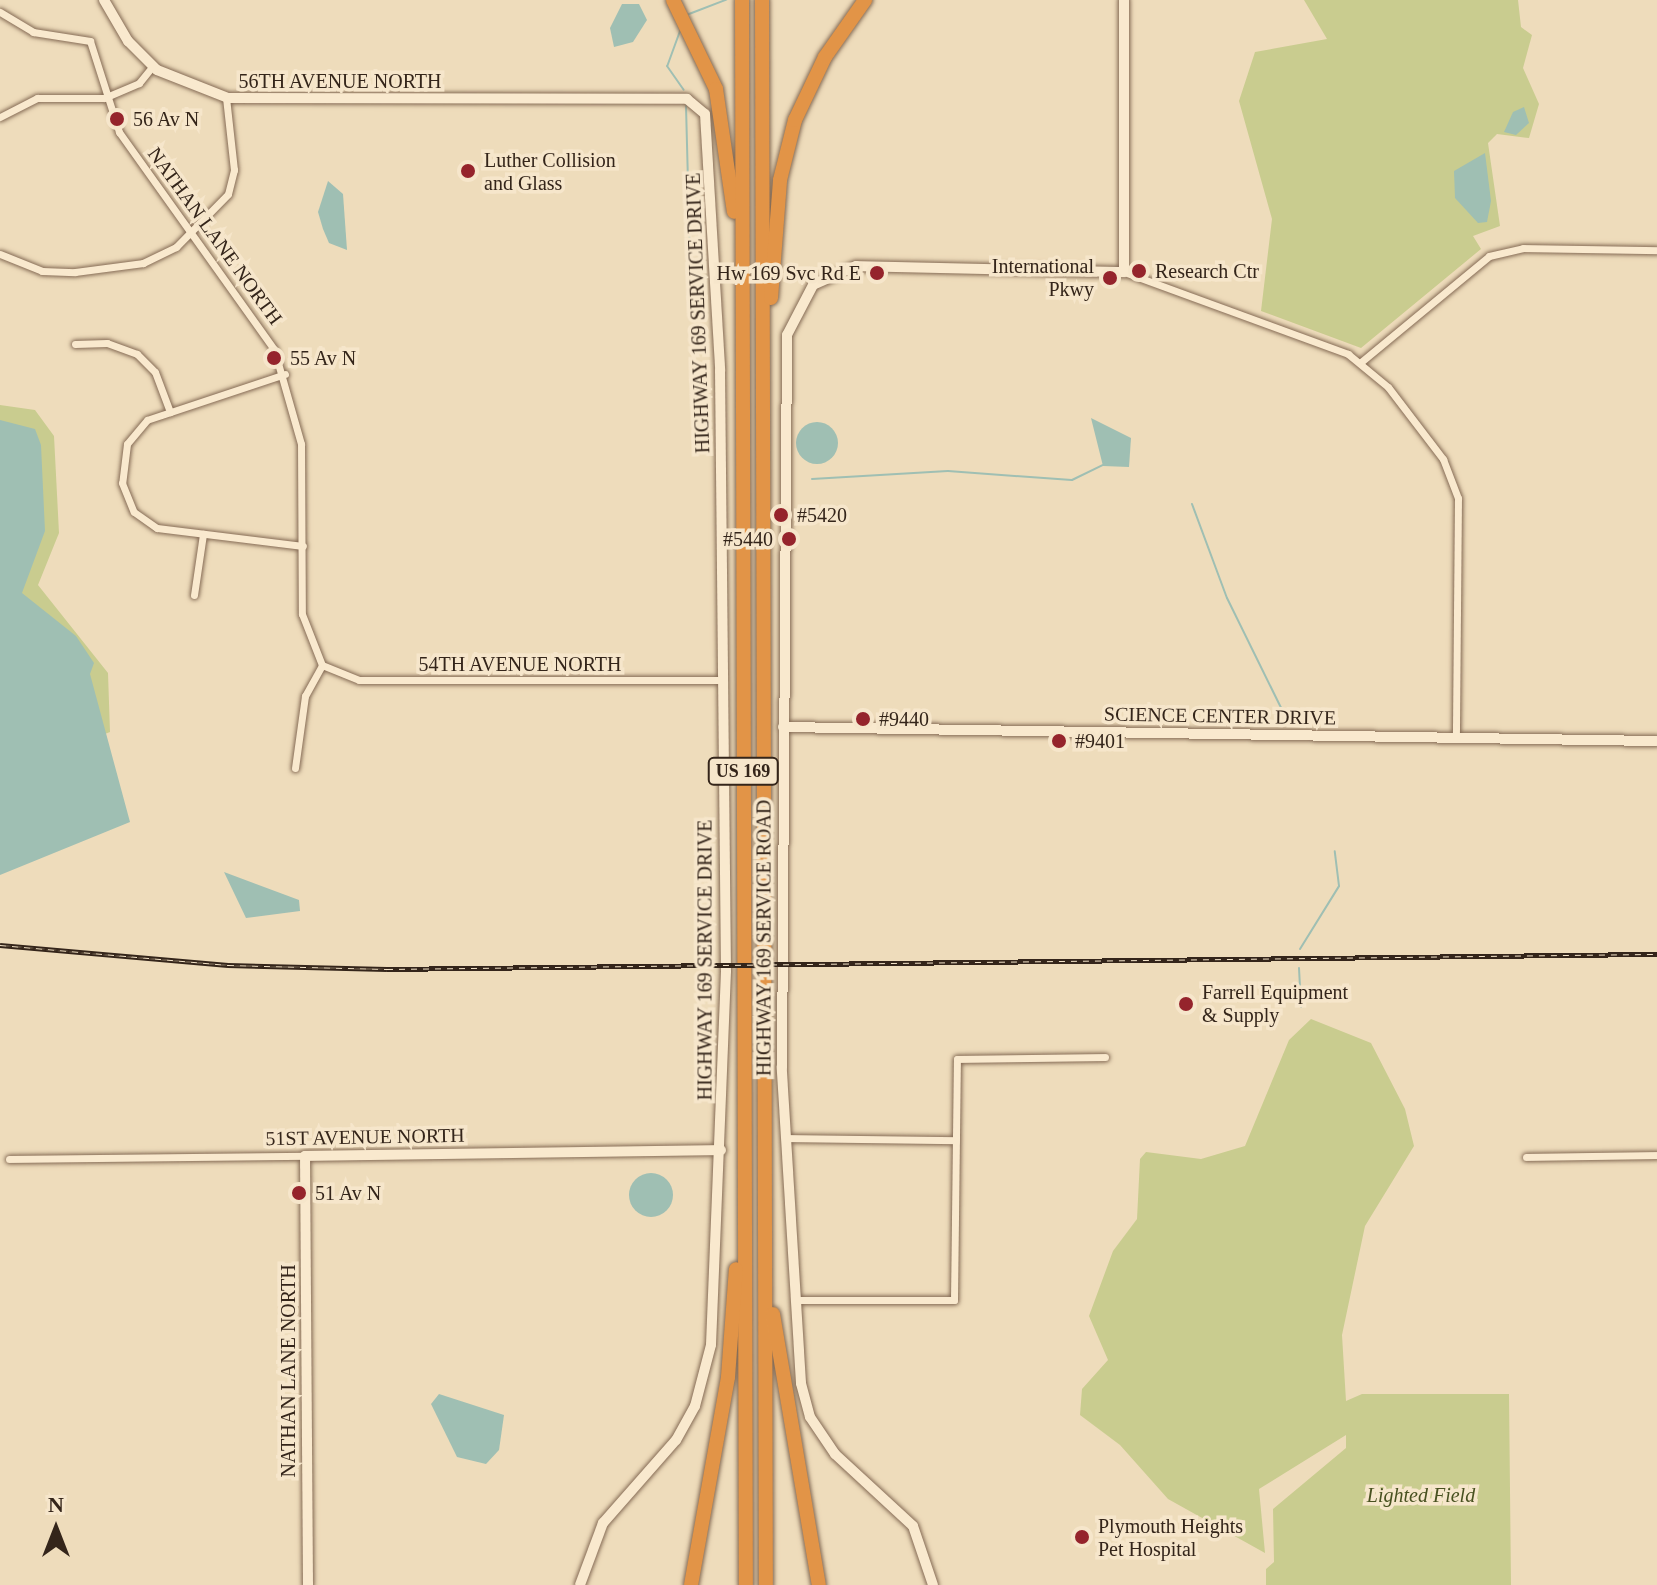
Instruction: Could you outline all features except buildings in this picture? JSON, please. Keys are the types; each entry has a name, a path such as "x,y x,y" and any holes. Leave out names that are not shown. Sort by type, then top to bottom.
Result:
{"highway":[{"path":"673,0 706,61 724,125 743,342"},
{"name":"US 169","path":"742,0 746,1585"},
{"name":"US 169","path":"762,0 766,1585"},
{"path":"763,374 784,158 815,74 865,0"},
{"path":"691,1585 728,1377 744,1201"},
{"path":"764,1228 782,1397 819,1585"}],"street":[{"path":"0,117 37,98 104,98 139,83 153,66 128,41 104,0"},
{"path":"1124,0 1124,272 1361,362 1454,481 1456,738"},
{"path":"0,12 33,32 90,41 104,98"},
{"name":"56TH AVENUE NORTH","path":"153,66 226,98 687,99 699,106"},
{"name":"NATHAN LANE NORTH","path":"104,98 131,153 248,305 285,374 301,444 302,614 322,665"},
{"path":"0,254 42,271 108,270 143,263 194,235 228,194 234,170 226,98"},
{"name":"HIGHWAY 169 SERVICE DRIVE","path":"580,1585 603,1523 676,1440 699,1396 711,1345 721,1150 721,680 714,209 708,126 699,106"},
{"path":"1361,362 1489,256 1523,248 1657,250"},
{"name":"HIGHWAY 169 SERVICE ROAD","path":"933,1585 925,1548 905,1514 835,1454 810,1417 796,1300 785,1138 783,727 787,335 806,293 845,268 1124,272"},
{"path":"75,344 107,343 137,354 155,372 170,412"},
{"path":"285,374 170,412 131,436 122,461 123,492 134,512 157,528 303,546"},
{"path":"194,595 203,534"},
{"path":"295,768 305,696 322,665"},
{"name":"54TH AVENUE NORTH","path":"322,665 359,680 721,680"},
{"name":"SCIENCE CENTER DRIVE","path":"783,727 1657,741"},
{"path":"796,1300 954,1300 957,1059 1105,1057"},
{"path":"785,1138 956,1140"},
{"name":"51ST AVENUE NORTH","path":"9,1159 721,1150"},
{"path":"1526,1157 1657,1155"},
{"name":"NATHAN LANE NORTH","path":"305,1156 308,1585"}],"green space":[{"path":"1304,0 1518,0 1521,27 1532,35 1523,68 1539,104 1529,138 1497,134 1488,143 1500,226 1473,236 1481,249 1361,348 1261,311 1272,219 1239,101 1255,52 1327,39"},
{"path":"0,405 35,410 54,436 59,533 38,585 108,673 110,732 0,775"},
{"name":"Lighted Field","path":"1311,1019 1371,1043 1405,1109 1414,1146 1365,1226 1342,1335 1346,1401 1362,1394 1509,1394 1511,1585 1266,1585 1266,1569 1274,1562 1273,1509 1346,1448 1346,1435 1259,1489 1265,1553 1168,1499 1120,1445 1080,1415 1082,1389 1108,1360 1089,1316 1113,1251 1137,1219 1140,1159 1146,1152 1201,1159 1245,1146 1289,1040"}],"shaded area":[{"path":"622,4 639,4 647,20 633,42 614,47 610,28"},
{"path":"1524,107 1529,123 1516,135 1504,132 1513,112"},
{"path":"1485,153 1491,201 1487,222 1478,223 1455,198 1454,171"},
{"path":"328,181 343,194 347,250 329,243 318,212"},
{"path":"1091,418 1131,438 1129,467 1103,466"},
{"path":"0,420 35,429 41,445 45,531 22,593 76,636 94,663 90,674 130,822 0,875"},
{"path":"817,422 832,428 838,443 832,458 817,464 802,458 796,443 802,428"},
{"path":"224,872 299,900 300,911 246,918"},
{"path":"651,1173 666,1180 673,1195 666,1210 651,1217 636,1210 629,1195 636,1180"},
{"path":"439,1394 504,1415 499,1450 486,1464 457,1457 431,1404"}],"waterway":[{"path":"689,14 726,0"},
{"path":"680,31 667,66 684,90"},
{"path":"686,106 690,263 698,279"},
{"path":"812,479 948,471 1072,480 1103,465"},
{"path":"1192,504 1227,598 1285,716"},
{"path":"1300,949 1339,886 1335,851"},
{"path":"1299,968 1301,1007"}],"railway":[{"path":"0,945 228,965 387,969 1657,954"}],"place":[{"name":"56 Av N","path":"117,119"},
{"name":"Luther Collision and Glass","path":"468,171"},
{"name":"Research Ctr","path":"1139,271"},
{"name":"Hw 169 Svc Rd E","path":"877,273"},
{"name":"International Pkwy","path":"1110,278"},
{"name":"55 Av N","path":"274,358"},
{"name":"#5420","path":"781,515"},
{"name":"#5440","path":"789,539"},
{"name":"#9440","path":"863,719"},
{"name":"#9401","path":"1059,741"},
{"name":"Farrell Equipment & Supply","path":"1186,1004"},
{"name":"51 Av N","path":"299,1193"},
{"name":"Plymouth Heights Pet Hospital","path":"1082,1537"}]}
